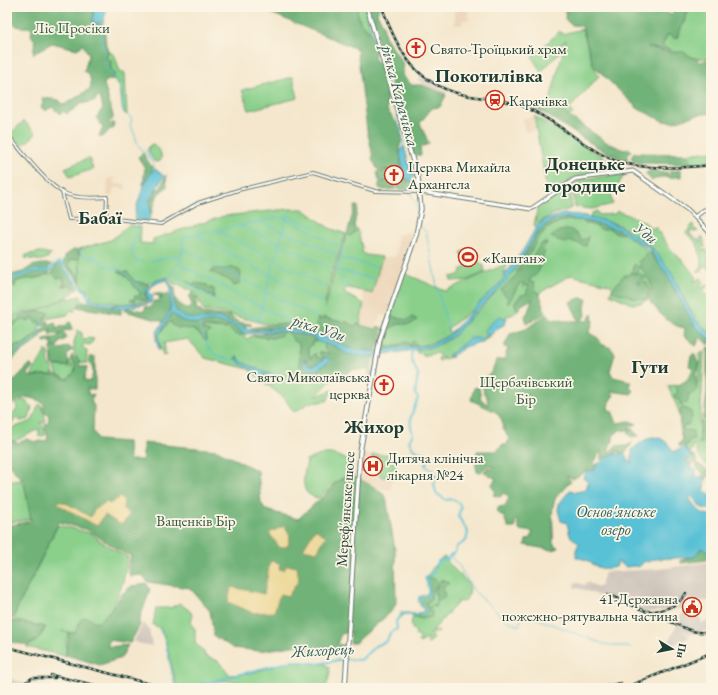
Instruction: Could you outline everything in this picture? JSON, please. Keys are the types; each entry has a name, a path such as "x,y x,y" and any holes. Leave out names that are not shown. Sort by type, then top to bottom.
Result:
{"highway":[{"name":"Мереф'янське шосе","path":"345,688 358,469 379,346 418,228 421,209 418,178 367,7"}],"main road":[{"path":"420,192 531,209 578,178 633,171 696,216 711,234"},
{"path":"696,216 704,210 711,210"},
{"path":"707,688 711,686"}],"street":[{"path":"7,134 45,177 62,192 85,197 107,197 106,218"},
{"path":"62,192 69,218 106,218 156,224 165,223 198,203 238,190 313,172 375,191 420,192"}],"shaded area":[{"path":"468,7 469,20 462,20 463,24 455,25 454,9"},
{"path":"420,77 446,92 446,95 418,80"},
{"path":"533,117 535,130 525,132 523,119"},
{"path":"114,177 114,184 126,184 125,189 115,187 113,190 113,196 107,196 108,178"},
{"path":"411,232 414,239 387,315 381,316 375,328 361,324 365,304 362,292 372,294 382,258 396,256 398,235"},
{"path":"361,453 372,455 371,462 366,461 365,465 363,465 362,476 364,472 392,480 390,490 377,488 359,479"},
{"path":"711,562 711,601 690,602 689,608 649,612 647,615 593,593 574,587 575,582 584,585 587,582 598,587 601,586 605,572 659,569"},
{"path":"684,610 697,610 702,623 711,620 711,630 690,634 679,629 689,636 688,638 668,647 669,641"},
{"path":"143,623 149,629 152,646 134,641"},
{"path":"7,677 23,683 56,688 7,688"}],"green space":[{"name":"Ліс Просіки","path":"13,7 94,7 93,23 104,25 108,52 106,57 111,61 111,69 115,74 113,79 106,81 104,84 113,116 113,119 109,122 110,125 113,122 114,123 113,129 110,129 103,137 99,136 103,127 96,118 103,108 100,97 97,97 95,101 81,104 67,114 63,111 60,114 58,110 56,111 52,107 45,111 41,107 43,104 42,98 59,100 64,105 90,89 90,79 84,71 89,55 83,45 77,49 52,43 33,54 35,41 31,35 32,30 29,27 20,27 13,23"},
{"path":"256,7 357,7 360,22 372,32 376,48 374,58 382,68 387,96 387,110 401,129 402,140 399,149 402,173 397,169 378,170 372,159 373,156 367,130 357,49"},
{"path":"357,7 365,7 372,32 360,22"},
{"path":"368,7 379,7 377,14 383,24 385,36 404,65 402,75 412,85 423,85 446,95 440,107 432,108 420,123 429,144 420,147 421,155 413,155"},
{"path":"561,7 620,7 631,12 639,12 641,8 648,7 671,14 681,7 688,10 676,39 668,34 662,46 672,51 648,47 668,52 683,52 701,62 711,59 711,113 696,115 674,122 663,121 637,108 593,65 582,26 571,25 565,19 566,12 561,9"},
{"path":"687,7 711,7 711,58 699,59 686,56 673,52 662,46 668,34 677,38 690,9"},
{"path":"582,29 593,65 599,76 569,109 573,114 567,116 548,108 566,40 562,43 558,54 541,72 532,57 560,31 562,34"},
{"path":"109,51 115,56 120,72 124,72 125,74 127,115 124,113 117,82 108,77 104,62"},
{"path":"293,77 298,98 249,110 242,90"},
{"path":"521,101 563,112 606,142 624,150 628,148 632,151 627,156 628,161 605,152 542,112 521,103"},
{"path":"534,116 608,160 624,165 618,172 576,176 546,196 543,194 546,185"},
{"path":"24,121 36,134 22,146 10,134"},
{"path":"152,144 158,148 161,153 161,160 158,162 154,161 148,150 149,146"},
{"path":"711,151 711,163 691,164 688,154"},
{"path":"634,152 688,154 691,164 640,163 633,161 633,158 631,158"},
{"path":"143,153 152,170 143,185 145,168 138,157"},
{"path":"89,158 93,169 70,177 65,168"},
{"path":"389,170 388,181 379,181 377,172"},
{"path":"681,170 681,177 674,177 672,179 662,177 652,181 646,174 647,172 658,171 661,173 667,172 668,176 670,171"},
{"path":"625,174 611,196 613,204 592,209 575,207 572,187 574,184 583,179"},
{"path":"166,175 167,187 158,194 151,215 150,202 157,189 161,188"},
{"path":"399,178 412,181 415,184 411,190 398,189"},
{"path":"379,183 396,183 396,189 384,190 379,188"},
{"name":"Донецьке городище","path":"566,186 570,189 572,208 551,215 534,226 537,210"},
{"path":"355,206 358,206 354,226 357,230 350,236 347,234"},
{"path":"288,209 303,209 329,228 346,234 333,270 325,308 335,270 347,234 350,236 357,230 363,248 362,252 366,255 382,257 372,294 350,288 347,288 344,291 345,294 364,304 360,325 354,326 348,322 336,321 323,317 320,333 296,324 266,324 223,313 204,311 195,293 173,283 168,277 149,283 145,294 148,297 147,301 120,304 91,299 90,292 81,286 79,249 111,240 129,225 141,227 140,243 153,244 153,239 224,216"},
{"path":"597,211 599,215 615,214 617,211 644,222 651,229 655,227 671,250 684,262 696,277 694,282 701,278 704,282 698,287 700,288 708,285 703,291 711,298 711,334 695,319 673,277 651,246 619,225 590,217 592,213"},
{"path":"562,218 580,220 562,221 549,227 539,238 524,264 516,273 538,232 554,220"},
{"path":"572,218 623,232 652,254 655,259 647,254 649,279 653,291 648,300 643,301 642,303 632,304 610,294 613,287 608,284 571,275 539,293 535,291 519,302 516,312 513,315 507,316 505,324 496,329 481,343 479,342 487,337 449,354 449,357 453,357 443,359 443,356 440,361 438,360 440,355 435,353 424,357 424,354 417,353 416,349 440,344 455,335 458,330 510,277 530,246 538,237 558,222","holes":["650,290 651,292 644,300"]},
{"path":"584,221 611,227 623,232 623,234 613,232 610,229 600,229 599,227 584,223"},
{"path":"693,224 694,229 698,231 694,232 691,230 690,235 699,240 699,243 701,242 701,237 703,237 705,247 702,247 703,251 706,249 709,255 708,263 711,263 711,271 705,265 701,272 696,271 698,271 702,265 699,251 697,244 686,233"},
{"path":"570,229 579,236 580,240 585,239 588,236 586,246 571,241 564,243 551,237 559,231"},
{"path":"547,243 542,250 545,252 540,261 539,270 537,274 530,279 530,283 534,282 535,291 539,293 546,313 527,324 525,316 528,312 532,299 520,306 518,310 515,307 516,304 514,304 521,295 526,294 529,285 523,287 524,283 519,284 508,304 508,299 501,290 529,262 541,244"},
{"path":"75,249 78,250 79,257 77,259 70,260 69,266 79,275 80,283 63,263 66,255"},
{"path":"470,249 474,262 479,262 484,266 485,272 467,280 451,281 450,277 459,275 462,269 471,264 465,265 461,252"},
{"path":"649,251 667,275 695,327 709,337 711,343 708,345 700,337 696,346 694,345 684,336 685,328 679,327 659,313 648,298 653,291 650,282 638,262"},
{"path":"40,252 52,254 43,260 25,258 26,255"},
{"path":"79,257 80,278 69,266 70,260 77,259"},
{"path":"508,263 503,273 507,272 504,279 481,302 447,329 448,332 451,332 459,325 451,333 433,343 380,350 380,341 404,273 445,291"},
{"path":"52,264 48,269 34,270 7,279 7,276 23,272 32,266"},
{"path":"57,264 61,265 78,288 77,290 69,285 61,286 65,283 63,278 57,278 52,273"},
{"path":"634,264 640,268 632,274 639,273 646,278 644,280 641,278 640,281 637,282 640,283 639,285 642,281 646,282 650,289 646,300 635,299 630,296 611,291 624,275 629,275 633,271"},
{"path":"230,267 239,270 241,274 239,284 234,286 231,281 211,272 213,269 229,269"},
{"path":"51,271 43,276 15,282 16,286 14,287 12,283 7,286 7,281 29,273"},
{"path":"118,271 128,272 134,281 149,284 145,288 145,295 148,298 145,300 138,298 135,301 130,300 135,298 134,296 140,296 140,293 125,275"},
{"path":"52,273 57,277 63,278 65,287 69,285 75,291 57,302 41,309 27,312 21,311 24,313 19,315 20,318 7,327 11,320 19,312 7,323 7,302 9,301 7,297 7,286 23,279 41,278"},
{"path":"187,281 194,285 195,283 207,285 207,287 214,289 214,298"},
{"path":"172,285 176,289 175,298 177,301 188,309 192,305 189,297 192,293 197,298 196,309 201,310 201,313 230,316 238,322 251,324 251,326 244,324 246,326 246,330 226,320 218,318 196,319 182,316 178,313 174,302"},
{"path":"153,294 170,295 170,311 164,322 125,311 125,309 129,308 144,311 146,306 150,308 154,301 160,301 159,298 163,298"},
{"path":"80,296 82,299 74,312 72,309 67,315 45,319 47,312 35,312 69,297 69,299"},
{"name":"Щербачівський Бір","path":"580,298 587,299 585,307 586,316 583,317 583,321 588,321 592,313 593,322 589,333 598,338 601,344 611,348 615,354 610,371 613,377 630,381 630,387 634,391 631,394 611,391 614,395 609,402 608,409 612,411 617,423 630,421 637,424 629,426 639,436 631,437 628,433 630,429 623,431 621,429 613,436 613,442 611,443 608,451 611,451 616,445 626,446 632,443 626,452 620,454 618,450 616,454 609,455 601,460 601,450 594,463 596,465 593,470 588,470 573,479 567,476 571,482 558,494 553,506 553,542 555,546 558,547 557,549 551,550 525,545 526,540 531,538 533,532 519,530 517,520 515,522 515,528 508,528 504,517 497,512 498,507 505,506 509,498 504,493 500,497 493,495 496,491 493,489 492,484 496,479 484,472 488,467 492,469 494,467 488,465 481,472 477,472 475,461 477,451 497,451 502,445 507,445 509,439 503,428 502,420 496,412 471,400 474,388 479,387 481,399 488,405 487,397 484,394 482,381 491,373 497,360 504,360 508,348 504,347 510,334 526,329 547,314 553,320 579,321 570,302"},
{"path":"83,301 121,309 121,314 77,307"},
{"path":"35,312 47,312 49,314 44,318 46,321 49,321 48,324 40,326 40,321 36,323 33,317 29,321 22,320 8,329 7,333 7,327 20,318 19,315"},
{"path":"172,313 180,320 196,324 216,321 235,327 243,333 241,336 234,334 228,328 202,327 202,329 210,332 206,335 206,342 197,332 172,325 171,321 160,332"},
{"path":"389,316 407,320 413,317 417,320 411,324 399,324 392,327 385,334 385,346 394,346 406,342 410,344 414,341 418,345 380,350"},
{"path":"33,317 37,322 40,321 39,332 21,346 18,347 17,344 9,350 7,346 8,329 22,320"},
{"path":"318,318 320,320 323,318 343,322 354,326 357,324 375,329 378,326 382,328 376,352 349,348 327,338 333,337 326,334 321,335 321,328 316,324"},
{"path":"172,321 178,328 186,328 196,332 205,341 207,332 202,329 202,327 228,328 241,336 243,333 245,334 244,337 247,339 253,335 272,338 283,332 287,332 299,343 300,366 308,374 318,371 318,377 341,376 332,380 316,396 332,390 327,401 309,403 294,412 284,398 248,369 205,358 188,339 164,343 166,355 163,356 158,336 168,323"},
{"path":"55,322 57,330 59,326 64,327 69,322 71,323 72,330 62,331 66,335 66,339 60,342 57,347 52,346 53,344 50,343 52,341 44,342 44,340 48,338 55,338 61,334 50,335 49,330 42,333 41,337 14,358 7,368 7,346 11,350 17,344 19,344 19,346 24,344 45,327"},
{"path":"276,324 297,326 320,335 295,329 277,328 248,330 254,327"},
{"path":"78,330 82,333 82,338 84,340 89,338 94,339 90,345 85,344 82,346 87,351 86,364 80,362 74,353 74,342"},
{"path":"279,331 283,332 280,336 272,338 253,336"},
{"path":"287,332 309,336 315,340 316,342 311,342 312,345 308,348 310,359 315,353 316,357 322,359 321,362 309,366 306,359 304,365 318,369 329,361 328,357 324,359 324,357 321,357 319,352 330,354 324,348 325,343 366,357 376,356 372,363 372,380 370,381 368,369 354,369 341,376 318,377 318,372 308,374 303,372 300,366 299,343 293,341 292,337"},
{"path":"315,340 325,343 330,353 329,355 319,351 321,356 324,357 321,362 322,359 316,357 314,354 310,359 308,348 312,345 310,342 315,342"},
{"path":"68,346 73,350 69,352 67,356 69,366 52,365 51,347 61,349"},
{"path":"710,346 711,412 709,413 710,421 706,421 704,416 707,393 707,348"},
{"path":"46,350 48,353 49,366 53,367 53,373 55,374 31,376"},
{"path":"704,352 699,444 705,428 702,422 703,415 706,421 708,412 711,410 711,468 700,458 695,445 692,445 693,449 690,453 695,458 690,468 691,463 688,465 686,460 692,458 683,447 684,443 681,435 679,413 668,386 698,383 700,353"},
{"path":"694,353 699,365 696,374 697,390 695,393 689,394 687,403 680,405 680,400 676,399 674,395 678,392 675,386 687,380 690,375 693,368 689,366 691,356"},
{"name":"Ващенків Бір","path":"72,355 79,360 80,366 87,367 84,380 90,382 93,371 89,357 95,357 95,389 87,389 89,395 94,394 91,401 94,406 93,431 98,440 128,442 129,460 143,460 143,443 217,450 258,471 261,503 266,510 298,519 337,482 345,477 353,476 376,488 386,497 395,550 396,603 392,611 355,643 350,643 351,632 341,634 337,644 346,646 325,652 313,652 299,645 260,651 233,648 214,636 210,611 190,588 148,582 142,575 130,576 128,568 131,556 117,549 88,530 59,522 11,621 45,627 38,639 30,644 7,641 7,526 31,521 24,482 7,463 7,440 18,443 27,439 35,442 48,440 45,424 48,423 49,415 44,413 44,404 30,398 22,398 9,407 7,406 7,388 30,364 33,368 27,373 30,377 57,375 67,380 76,370 75,362 70,359"},
{"path":"72,360 76,366 73,375 67,379 57,374 55,366 72,367 73,365 70,365 69,361"},
{"path":"23,399 32,407 29,419 21,421 16,418 10,426 8,426 11,413 13,414 17,409 16,403"},
{"path":"39,404 42,406 45,417 45,423 40,422 44,428 45,435 39,437 39,429 15,441 7,439 7,430 32,421"},
{"path":"682,407 691,412 692,418 688,425 684,425 683,430 693,431 694,439 690,440 686,446 679,446 679,443 682,442 679,414"},
{"path":"701,422 709,429 711,437 709,441 699,444"},
{"path":"324,454 335,455 351,462 353,475 338,481 319,498 308,494 305,490 304,474 307,462 306,460"},
{"path":"391,454 396,469 389,470 393,479 383,477 374,472 375,463 372,459 372,455"},
{"path":"695,455 698,464 711,472 711,475 706,478 707,481 697,468 696,463 693,462 695,458 691,456"},
{"path":"21,480 25,487 31,519 7,523 7,482"},
{"path":"58,525 90,533 109,547 128,557 120,592 110,610 103,618 83,634 61,631 69,633 66,640 66,656 27,647 26,646 38,639 46,627 14,620 16,611"},
{"path":"701,548 711,553 711,556 707,555 707,560 681,563 681,560 695,557"},
{"path":"445,557 468,584 470,588 468,597 464,602 459,601 433,630 439,631 438,633 433,631 433,635 431,633 429,634 434,639 427,644 429,641 428,638 420,643 418,641 421,638 415,635 416,632 411,626 414,614 424,612 425,600 432,589 425,577 438,561"},
{"path":"430,577 440,582 443,581 441,579 449,582 449,584 446,584 442,592 445,593 444,598 436,602 436,595 438,594 434,594 438,584 431,593 431,600 426,603 428,608 432,606 427,611 432,611 432,617 422,619 405,614 400,618 401,612 415,614 423,612 424,610 420,604 419,597 427,594 429,590 425,578"},
{"path":"147,584 150,590 139,621 140,625 130,643 109,640 108,647 128,645 121,658 100,665 66,655 69,633 75,633 81,619 86,617 98,623 111,610 122,594 132,586"},
{"path":"180,603 191,613 191,624 195,629 195,643 204,652 205,656 218,661 230,675 251,673 292,661 325,664 329,667 330,673 326,688 266,688 254,684 249,688 238,683 228,681 218,681 192,687 176,685 165,638 160,628 153,625 156,608 170,608"}],"sand":[{"path":"119,497 124,500 123,510 130,513 123,524 119,524 105,515 97,526 59,505 57,501 70,505 91,517 94,510 106,502 110,504"},
{"path":"284,526 290,535 288,546 280,548 269,533"},
{"path":"315,529 326,536 317,552 303,549"},
{"path":"270,561 280,563 279,569 284,570 287,565 297,567 299,580 288,596 280,594 274,612 253,613 228,602 231,587 264,594"}],"water":[{"path":"94,7 107,7 103,23 93,23"},
{"path":"404,146 410,168 415,176 411,180 404,178 400,150"},
{"path":"155,169 164,176 150,199 150,218 146,221 135,220 136,209 144,185 148,177"},
{"path":"563,214 596,218 611,223 639,238 651,248 672,274 696,320 711,334 711,340 695,327 667,275 649,249 619,230 591,222 566,218 552,220 538,231 512,274 504,284 473,314 454,336 434,347 366,357 346,354 335,346 318,342 313,337 297,333 279,331 245,334 235,327 216,321 196,324 180,320 172,313 158,336 159,351 156,340 157,332 170,311 170,286 167,280 153,285 149,293 153,296 151,303 119,309 108,305 147,303 149,298 146,295 147,291 153,282 159,279 167,278 172,285 174,308 182,316 188,318 207,319 217,317 252,331 277,328 299,330 320,335 349,348 376,352 394,348 430,345 450,335 476,306 502,282 537,226 546,219"},
{"path":"500,316 506,318 505,324 496,329 491,335 485,334 484,332 489,325"},
{"path":"487,335 485,340 465,347 452,356 448,356 470,338 484,338"},
{"path":"237,356 242,362 267,373 271,373 268,375 264,374 265,381 258,373 239,363 239,360 234,358 237,358"},
{"path":"327,357 330,361 318,369 309,370 303,365 304,359 308,365 313,366"},
{"name":"Основ'янське озеро","path":"652,437 665,441 673,452 685,447 692,458 686,460 688,465 691,463 690,468 696,470 696,479 699,476 703,477 705,484 703,491 711,494 711,509 705,509 699,506 691,496 689,497 701,512 711,515 711,553 701,548 695,557 655,559 648,562 645,561 639,567 626,567 618,562 616,567 601,568 583,559 576,558 576,550 579,543 570,536 567,523 561,521 558,510 559,504 570,490 576,492 586,490 588,482 583,478 587,471 594,471 598,463 609,456 624,453 627,461 631,461 632,464 632,450 643,441"}],"waterway":[{"name":"річка Карачівка","path":"364,7 404,141 403,147"},
{"path":"101,25 100,28 106,68 119,81 123,100 122,108 127,115"},
{"path":"128,116 132,119 130,126 138,143 141,149 152,161 154,170"},
{"path":"146,150 150,157"},
{"name":"річка Карачівка","path":"408,190 411,179"},
{"name":"річка Карачівка","path":"410,193 416,203 417,221"},
{"path":"168,279 181,260 184,237 281,217 286,219 287,215 305,223"},
{"path":"275,260 286,219 302,226"},
{"path":"259,222 293,235"},
{"path":"137,223 138,229 132,250 136,261 143,262"},
{"path":"307,223 315,228"},
{"path":"240,225 289,248"},
{"name":"річка Карачівка","path":"420,226 426,232 437,287 450,335"},
{"path":"303,227 343,248 337,270 349,289"},
{"path":"216,230 272,259"},
{"path":"196,235 269,275"},
{"path":"294,235 337,255"},
{"path":"182,248 265,291"},
{"path":"291,249 333,269"},
{"path":"80,250 81,255 96,258"},
{"path":"152,261 182,254"},
{"path":"94,255 104,265 120,269 142,290 146,291"},
{"path":"340,258 377,267"},
{"path":"276,261 326,287"},
{"name":"ріка Уди","path":"7,280 34,271 51,270 54,265 60,262 76,282 87,292 89,300 111,305"},
{"path":"271,274 274,262"},
{"path":"180,264 261,307"},
{"path":"338,270 374,279"},
{"path":"175,275 220,303 258,319"},
{"path":"271,275 324,303"},
{"path":"258,323 270,276"},
{"path":"266,292 316,317"},
{"path":"263,308 295,324"},
{"path":"12,357 38,337 41,320"},
{"path":"199,323 205,341 211,351 220,356 239,362"},
{"name":"Жихорець","path":"412,348 411,359 418,374 415,394 418,398 411,415 411,428 413,434 409,441 415,450 426,453"},
{"path":"271,373 282,371"},
{"name":"Жихорець","path":"175,686 192,686 292,661 317,664 345,659 361,660 375,646 387,641 390,633 397,629 396,621 403,613 415,615 424,613 426,609 419,600 422,597 429,595 426,577 433,574 438,561 448,559 450,555 455,553 456,547 466,541 468,532 458,516 461,508 459,503 453,499 446,500 436,493 434,483 437,479 433,471 425,465 429,458 427,455"},
{"path":"453,554 451,557 459,566 474,591"},
{"path":"475,592 507,621"},
{"path":"508,621 519,626 523,613 548,623"},
{"path":"549,623 603,644"},
{"name":"Жихорець","path":"159,629 165,641 175,688"},
{"path":"604,644 632,648"}],"railway":[{"path":"382,7 388,24 403,53 423,76 436,85 470,96 493,99 522,106 550,120 599,153 620,162 659,168 711,165"},
{"path":"646,611 657,611 669,608 679,602 686,593"},
{"path":"608,594 688,630 699,632 711,631"},
{"path":"7,647 166,688"},
{"path":"624,688 711,653"},
{"path":"51,675 108,688"},
{"path":"17,688 32,678 55,678"},
{"path":"607,686 621,683"}],"place":[{"name":"Свято-Троїцький храм","path":"416,48"},
{"name":"Карачівка","path":"495,100"},
{"name":"Церква Михайла Архангела","path":"394,175"},
{"name":"«Каштан»","path":"468,257"},
{"name":"Свято Миколаївська церква","path":"384,385"},
{"name":"Дитяча клінічна лікарня №24","path":"373,466"},
{"name":"41-Державна пожежно-рятувальна частина","path":"692,607"}],"district":[{"name":"Покотилівка","path":"489,75"},
{"name":"Донецьке городище","path":"585,174"},
{"name":"Бабаї","path":"100,217"},
{"name":"Гути","path":"650,366"},
{"name":"Жихор","path":"374,426"}],"water label":[{"name":"Уди","path":"646,233"}]}
